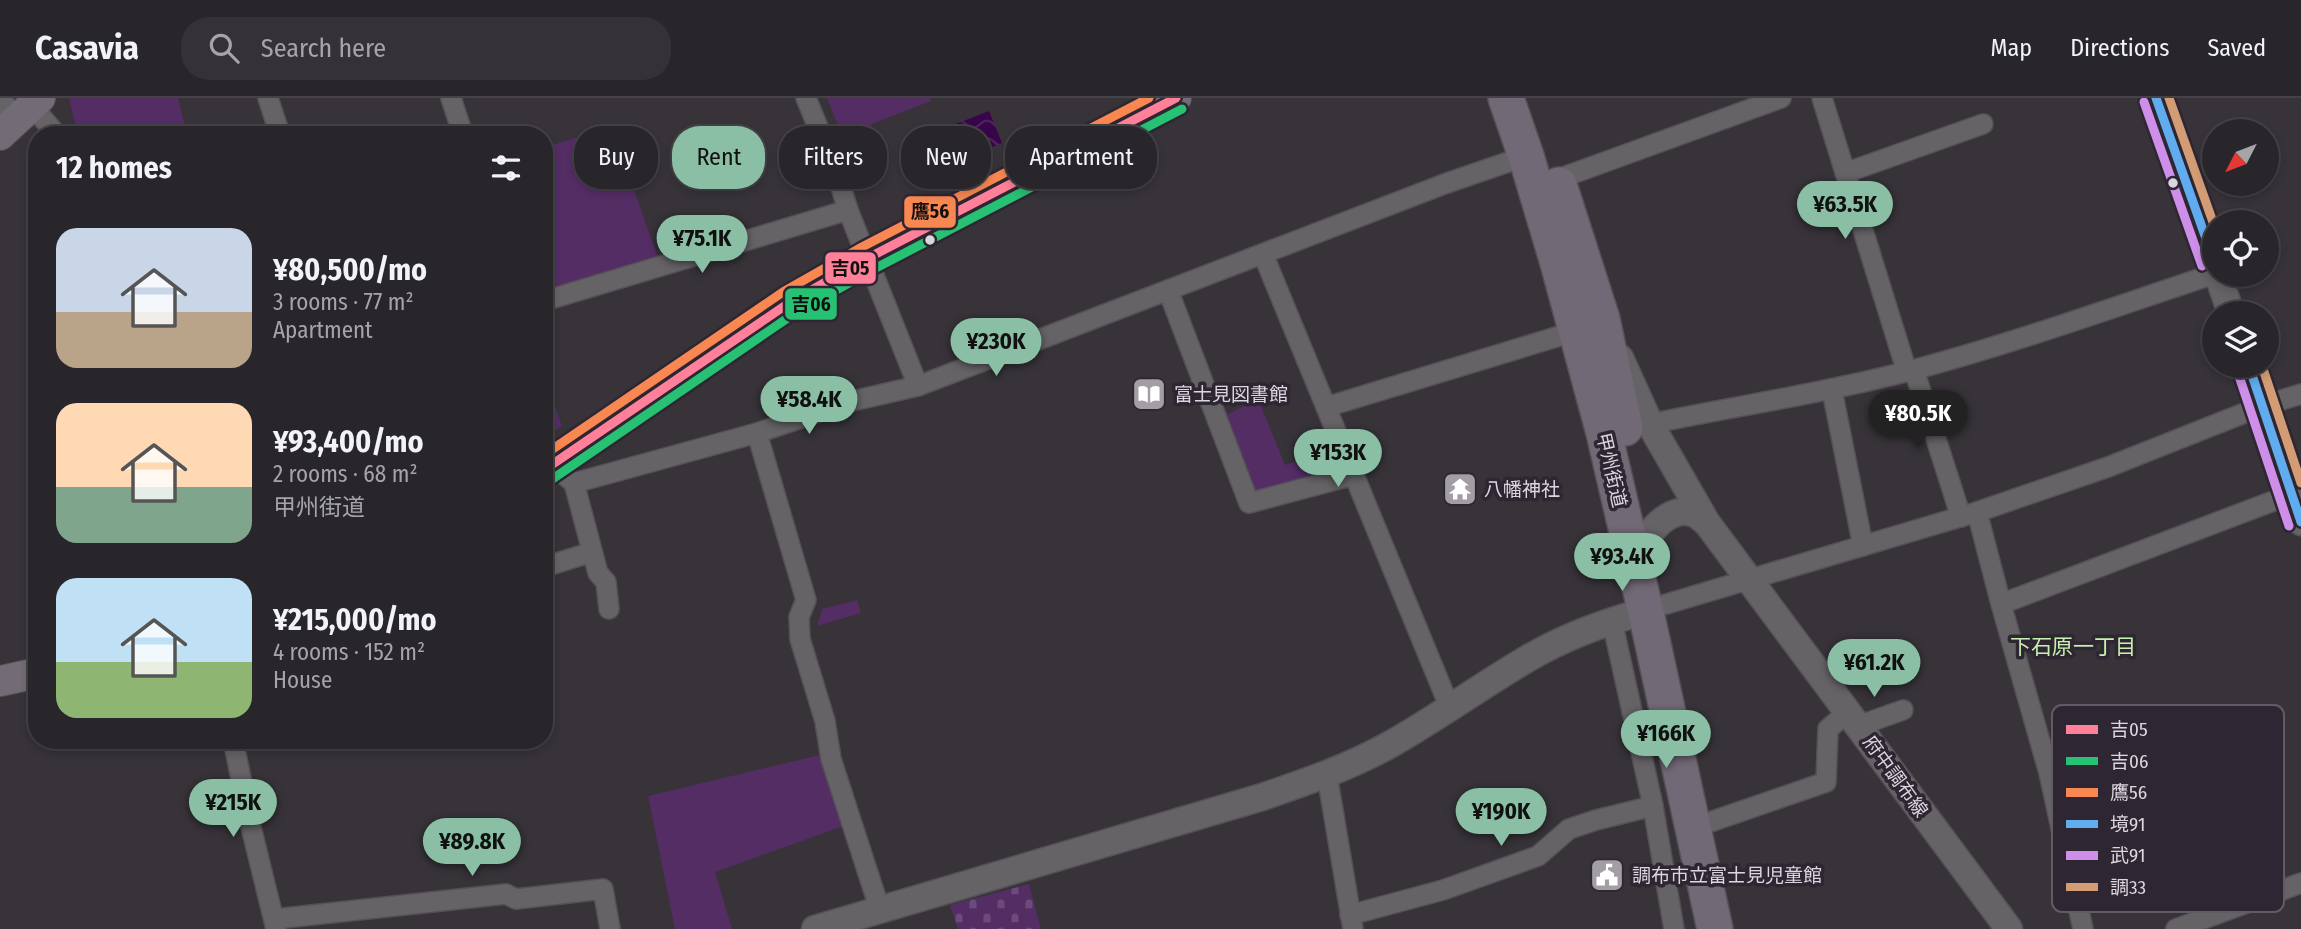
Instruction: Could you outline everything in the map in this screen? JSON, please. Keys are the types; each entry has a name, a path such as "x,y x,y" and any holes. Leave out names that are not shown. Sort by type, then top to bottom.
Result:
{"highway":[{"name":"甲州街道","path":"1506,98 1589,325 1604,433 1655,608 1710,822 1732,929"},
{"name":"甲州街道","path":"1531,98 1558,179 1589,325 1648,537 1655,608 1656,657 1714,929"},
{"path":"1656,657 1651,674 1648,713 1694,929"}],"main road":[{"path":"557,472 718,349 789,303 868,258 1176,98"},
{"path":"2156,98 2202,228"},
{"name":"府中調布線","path":"1589,325 1707,523 2009,929"},
{"path":"2253,378 2301,522"},
{"path":"1648,537 1659,522 1678,513 1693,513 1707,523"},
{"path":"815,929 1249,801 1327,775 1387,746 1528,658 1570,637 1655,608"},
{"path":"0,681 28,675"}],"street":[{"path":"268,98 277,126"},
{"path":"451,98 460,126"},
{"path":"806,98 918,386"},
{"path":"1558,179 1781,98"},
{"path":"1822,98 1910,371 1969,514 2001,604 2052,787"},
{"path":"18,111 42,126"},
{"path":"1845,173 1983,124"},
{"path":"609,608 606,582 598,573 592,552 557,472 757,433 848,401 918,386 1447,183 1526,156"},
{"path":"553,298 848,210"},
{"path":"1263,254 1450,708"},
{"path":"1650,424 1832,390 1910,371 2202,279"},
{"path":"1168,290 1249,503 1354,475"},
{"path":"1326,407 1589,325"},
{"path":"1832,390 1863,546"},
{"path":"1655,608 1969,514 2108,467 2262,406 2301,394"},
{"path":"757,433 806,600 799,617 800,639 825,721 831,759 880,910"},
{"path":"2001,604 2292,494"},
{"path":"553,565 592,552"},
{"path":"1612,621 1653,806 1674,929"},
{"path":"1710,822 1826,782 1828,729 1853,719 1903,710"},
{"path":"235,749 251,827 276,924 506,894 516,899 603,889 610,929"},
{"path":"1327,775 1352,922 1538,856 1569,829 1653,806"},
{"path":"2284,889 2301,883"},
{"path":"2176,929 2222,912"}],"green space":[{"path":"69,98 178,98 185,126 76,126"},
{"path":"827,98 930,98 931,101 871,124 872,126 838,126"},
{"path":"574,138 574,189 634,189 659,260 553,297 553,145"},
{"path":"1258,399 1285,465 1331,448 1343,473 1251,496 1224,416"},
{"path":"553,401 562,426 553,432"},
{"path":"857,600 861,613 817,626 822,609"},
{"path":"820,755 846,825 715,872 732,929 675,929 648,796"},
{"path":"1029,884 1041,929 958,929 950,905"}],"water":[{"path":"989,111 1002,143 991,147 991,126 951,126"}],"transit line":[{"name":"鷹56","path":"553,449 783,292 862,247 1149,98"},
{"name":"吉05","path":"553,464 789,303 868,258 1176,98"},
{"name":"境91","path":"2156,98 2202,227"},
{"name":"調33","path":"2169,98 2209,210"},
{"name":"武91","path":"2144,102 2202,266"},
{"name":"吉06","path":"553,479 795,313 1182,109"},
{"name":"武91","path":"2240,378 2289,526"},
{"name":"境91","path":"2253,378 2301,522"},
{"name":"調33","path":"2266,378 2301,483"}],"place":[{"name":"富士見図書館","path":"1149,394"},
{"name":"八幡神社","path":"1460,489"},
{"name":"調布市立富士見児童館","path":"1607,875"}],"district":[{"name":"下石原一丁目","path":"2073,647"}]}
